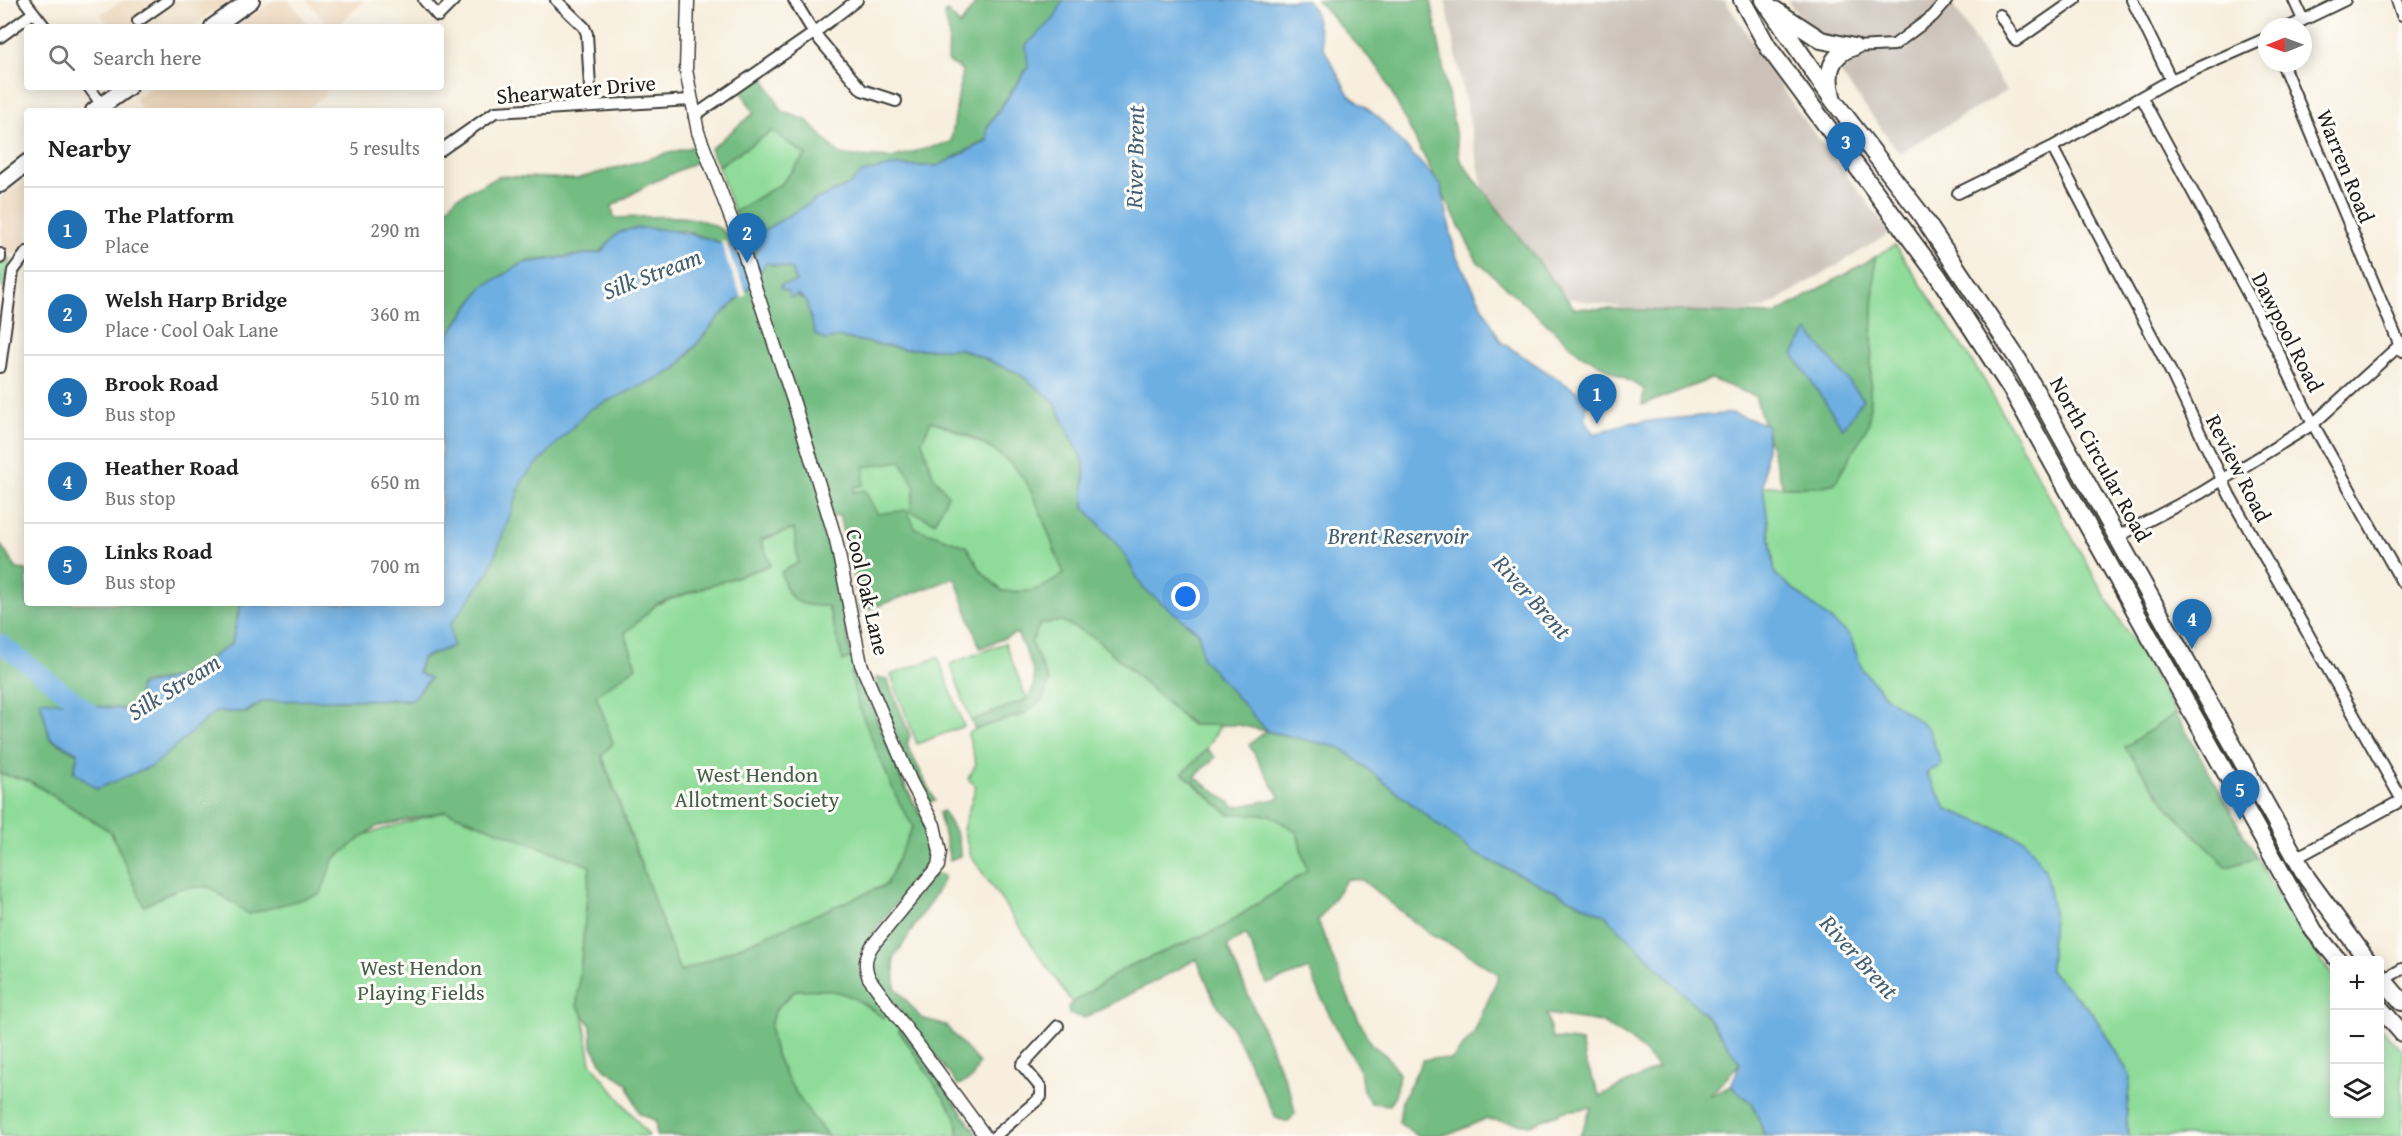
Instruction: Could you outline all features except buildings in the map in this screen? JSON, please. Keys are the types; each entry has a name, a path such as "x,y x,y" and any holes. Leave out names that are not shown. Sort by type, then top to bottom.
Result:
{"main road":[{"name":"North Circular Road","path":"1742,0 1768,47 1895,216 2007,382 2314,931 2335,956"},
{"path":"217,24 249,1"},
{"name":"North Circular Road","path":"1765,2 1833,100 1920,213 2019,361 2119,536 2296,858 2327,909 2364,956"},
{"path":"1765,2 1821,40 1854,47"},
{"path":"1833,100 1829,77 1832,63 1842,51 1854,47"},
{"path":"98,108 124,90"},
{"path":"0,184 24,165"},
{"path":"2384,981 2402,1002"},
{"path":"2381,1010 2402,1033"}],"street":[{"path":"24,0 42,24"},
{"path":"138,21 168,0"},
{"path":"423,0 438,16 454,0"},
{"path":"556,0 584,27 587,34 591,105"},
{"name":"Cool Oak Lane","path":"688,0 686,70 694,116 794,400 836,540 861,664 911,783 934,825 940,852 938,866 872,946 867,955 866,969 869,978 985,1136"},
{"path":"794,0 814,33 862,90 896,101"},
{"path":"694,116 814,33 857,0"},
{"path":"1854,47 1894,45 1932,16 1947,0"},
{"path":"2000,15 2016,41 2075,0"},
{"path":"2132,0 2170,80"},
{"path":"2294,0 2301,18"},
{"path":"2306,18 2345,0"},
{"path":"2397,0 2402,15"},
{"path":"0,37 33,13"},
{"path":"1958,193 2052,147 2142,98 2170,80 2258,42"},
{"name":"Warren Road","path":"2286,72 2401,347"},
{"path":"90,90 98,108"},
{"name":"Dawpool Road","path":"2142,98 2269,333 2313,424 2402,582"},
{"name":"Shearwater Drive","path":"444,148 495,111 690,100"},
{"name":"Review Road","path":"2052,147 2170,370 2221,479 2349,711 2402,800"},
{"path":"0,367 13,271 24,256"},
{"path":"2119,536 2201,494 2221,479 2261,458 2313,424 2401,347"},
{"path":"2296,858 2402,800"},
{"path":"2384,977 2402,969"},
{"path":"995,1136 1041,1097 1041,1088 1022,1065 1058,1026"}],"shaded area":[{"path":"124,0 230,0 196,24 108,24 100,14"},
{"path":"274,0 289,0 308,24 240,24"},
{"path":"307,0 364,0 340,24 327,24"},
{"path":"1445,0 1725,0 1794,106 1891,233 1763,309 1682,318 1568,298 1484,194"},
{"path":"1787,0 1950,0 2006,91 1899,153"},
{"path":"147,90 326,90 325,96 307,108 140,108 135,98"},
{"path":"24,180 24,252 2,257 0,197"}],"green space":[{"path":"978,0 1063,0 1056,18 1027,45 1028,67 987,127 987,140 938,166 892,166 862,173 849,185 815,200 763,231 754,256 748,253 734,212 781,184 806,155 772,131 718,166 710,149 754,113 738,86 760,71 783,112 806,120 840,155 891,158 951,142 962,71 948,61 949,32 944,14 947,11 960,25"},
{"path":"1317,0 1431,0 1460,160 1574,308 1775,314 1875,257 1869,424 1835,483 1819,487 1783,487 1755,396 1711,379 1642,405 1644,389 1580,354 1477,261 1380,70"},
{"path":"772,131 806,155 781,184 734,212 718,166"},
{"path":"695,146 701,160 647,185 612,206 614,218 665,216 700,220 715,226 727,235 736,248 685,231 637,230 617,234 601,252 525,262 483,287 444,340 444,212 457,197 500,176 576,179"},
{"path":"1895,245 1984,380 2100,587 2176,713 2125,747 2226,867 2257,858 2287,913 2330,972 2330,1118 2384,1118 2384,1032 2402,1050 2402,1136 2129,1136 2126,1121 2130,1076 2092,1012 2050,971 2053,911 2025,840 1947,809 1926,773 1928,728 1886,697 1862,669 1849,636 1775,574 1763,486 1819,487 1869,424 1875,257"},
{"path":"10,258 4,288 0,283 0,265"},
{"path":"765,263 792,269 796,282 781,285 806,301 815,333 904,349 961,349 1018,373 1054,401 1084,463 1084,507 1121,549 1143,588 1199,633 1202,655 1267,731 1341,748 1474,853 1605,915 1711,1021 1740,1063 1709,1096 1731,1086 1753,1104 1765,1136 1580,1136 1591,1108 1565,1111 1530,1125 1485,1119 1453,1133 1418,1136 1399,1123 1402,1100 1423,1060 1434,1058 1451,1060 1473,1035 1499,975 1462,950 1431,935 1362,880 1347,879 1318,921 1351,1004 1371,1044 1388,1057 1399,1074 1396,1093 1389,1105 1371,1103 1363,1091 1360,1071 1327,1010 1309,969 1267,984 1246,934 1227,946 1291,1094 1295,1113 1288,1122 1276,1118 1226,1016 1215,1002 1197,959 1085,1018 1069,1014 1068,1006 1125,968 1221,928 1307,871 1297,832 1270,815 1229,814 1183,773 1207,749 1215,757 1195,777 1236,807 1280,798 1249,745 1266,731 1239,725 1192,725 1095,638 1062,621 1040,624 1031,643 1049,682 1042,700 1024,714 975,729 971,721 1027,699 1032,691 1034,675 1032,666 1017,633 980,648 955,578 861,612 839,515 820,521 828,535 851,657 843,661 828,606 801,603 796,601 787,590 781,572 798,563 794,529 760,540 771,565 658,603 625,633 636,667 596,695 613,743 602,756 680,972 886,885 913,826 902,809 862,714 851,673 860,678 902,782 931,834 935,858 889,912 860,957 859,967 864,979 891,1012 883,1018 843,993 810,989 796,990 776,1010 771,1024 777,1058 797,1094 828,1136 656,1136 656,1121 639,1113 627,1083 605,1069 592,1046 591,1026 577,1005 590,866 446,811 376,827 333,860 321,894 249,914 209,887 179,888 144,906 111,832 28,780 0,774 0,544 17,569 24,570 24,606 239,606 232,643 187,675 140,684 139,710 40,701 50,739 78,754 73,771 97,789 215,711 247,713 264,700 412,700 430,679 419,673 422,659 452,646 449,626 488,572 521,480 588,410 676,370 719,317 752,285","holes":["931,421 959,431 999,454 1021,475 1039,508 1064,574 1035,590 1002,591 982,572 966,546 915,528 907,510 877,514 865,490 854,492 854,487 863,485 865,467 901,461 915,487 910,511 935,522 948,495 933,475 922,441","1547,1014 1601,1022 1635,1043 1658,1068 1600,1096 1585,1060 1581,1042 1552,1038"]},
{"path":"931,420 986,446 999,454 1021,474 1039,508 1064,574 1035,590 1002,591 982,572 966,546 861,521 844,465"},
{"name":"West Hendon Allotment Society","path":"822,520 829,534 852,657 903,781 931,834 935,858 906,895 885,885 680,973 602,755 613,743 596,695 636,667 625,633 657,604 771,565 761,540"},
{"path":"1062,621 1095,638 1191,725 1221,724 1207,749 1183,774 1228,814 1270,814 1297,832 1307,871 1221,928 1125,968 1072,1003 971,856 963,829 976,786 968,779 976,764 968,734 975,729 1024,714 1049,682 1031,643 1040,624"},
{"path":"1005,643 1027,699 971,721 950,664"},
{"path":"938,657 964,726 917,744 891,675"},
{"path":"876,678 887,679 910,735 907,745 935,801 928,802 912,774 878,690"},
{"path":"2176,713 2257,858 2227,867 2171,811 2125,747"},
{"name":"West Hendon Playing Fields","path":"0,773 29,781 110,831 145,905 178,889 446,811 590,866 577,1005 583,1014 591,1063 649,1136 0,1136"},
{"path":"943,811 955,832 960,849 960,856 950,860 939,813"},
{"path":"935,873 944,876 940,887 894,958 895,987 921,1018 945,1025 979,1063 972,1079 958,1085 874,978 870,959 876,947"},
{"path":"826,988 859,999 883,1018 891,1012 903,1028 899,1031 956,1115 959,1136 828,1136 786,1076 777,1058 771,1024 776,1010 796,990"},
{"path":"903,1028 978,1136 959,1136 955,1115 899,1030"}],"water":[{"name":"Brent Reservoir","path":"1063,0 1307,0 1314,10 1323,47 1349,95 1378,117 1441,185 1455,253 1501,342 1587,398 1586,421 1594,434 1627,423 1732,413 1768,425 1763,486 1775,574 1850,636 1862,669 1886,697 1928,728 1942,765 1926,773 1947,809 2025,840 2045,869 2053,911 2050,971 2092,1012 2130,1076 2126,1121 2129,1136 1765,1136 1753,1104 1731,1086 1740,1063 1711,1021 1605,915 1474,853 1341,748 1267,731 1202,658 1199,633 1143,588 1121,549 1084,507 1084,463 1054,401 1018,373 961,349 904,349 839,337 825,340 815,334 806,301 798,294 791,298 788,291 781,288 781,285 796,282 792,269 766,263 752,285 719,317 675,370 590,409 523,479 489,572 450,625 453,646 422,658 418,673 430,678 413,699 263,701 246,712 215,712 154,765 97,789 74,772 78,753 50,738 40,700 137,711 140,686 187,675 232,643 240,606 444,606 444,341 484,286 524,263 602,252 617,234 630,229 646,228 686,233 725,244 754,256 763,231 815,200 849,185 862,173 892,166 938,166 987,141 987,128 1028,68 1026,45 1054,19"},
{"path":"1808,331 1863,399 1843,429 1793,354"}],"pier":[{"path":"721,240 727,242 747,294 742,298 727,261"}],"waterway":[{"name":"Silk Stream","path":"0,643 98,718"}],"place":[{"name":"Brook Road","path":"1846,172"},
{"name":"Welsh Harp Bridge","path":"747,263"},
{"name":"The Platform","path":"1597,424"},
{"name":"Heather Road","path":"2192,649"},
{"name":"Links Road","path":"2240,820"}],"water label":[{"name":"River Brent","path":"1135,157"},
{"name":"River Brent","path":"1532,597"},
{"name":"River Brent","path":"1859,957"}]}
